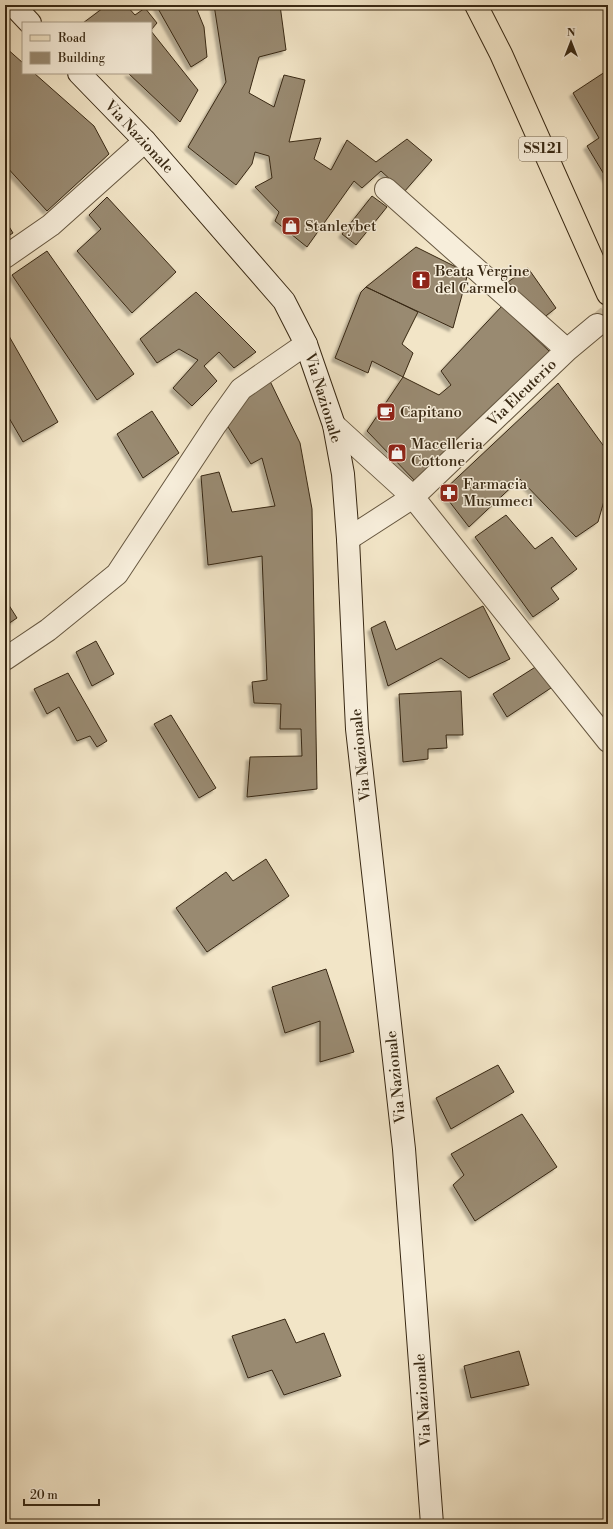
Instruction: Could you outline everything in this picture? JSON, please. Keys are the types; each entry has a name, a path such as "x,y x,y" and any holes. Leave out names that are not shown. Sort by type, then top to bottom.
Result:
{"main road":[{"name":"SS121","path":"476,5 501,54 608,294"}],"street":[{"path":"13,5 29,22"},
{"name":"Via Nazionale","path":"80,74 145,141 284,301 306,344 334,425 343,474 348,539 357,729 404,1149 432,1524"},
{"path":"5,257 51,225 145,141"},
{"path":"386,189 567,350"},
{"name":"Via Eleuterio","path":"348,539 413,497 567,350 597,325"},
{"path":"5,659 48,630 117,574 216,424 241,389 306,344"},
{"path":"334,425 413,497 608,741"}],"building":[{"path":"107,5 126,5 135,15 145,8 157,23 152,29 152,22 84,22"},
{"path":"156,5 195,5 204,27 207,57 191,67"},
{"path":"214,5 280,5 286,50 259,57 249,93 274,107 284,75 305,80 289,142 321,138 314,159 331,170 347,140 376,162 407,139 432,160 404,192 381,171 362,188 354,181 307,247 275,221 279,212 255,187 272,178 269,156 255,152 252,164 236,185 188,147 226,82"},
{"path":"152,32 198,90 180,122 129,74 152,74"},
{"path":"5,47 22,62 22,74 35,74 94,126 109,154 47,211 5,165"},
{"path":"608,70 608,181 587,146 599,138 573,93"},
{"path":"372,196 387,207 356,245 342,234"},
{"path":"107,197 176,272 132,313 77,251 101,229 89,215"},
{"path":"5,220 13,233 5,238"},
{"name":"Beata Vergine del Carmelo","path":"416,247 468,273 453,328 366,287"},
{"path":"47,251 134,374 97,400 12,275"},
{"path":"528,268 556,308 542,319 505,284"},
{"path":"366,287 418,312 402,344 413,353 403,377 372,361 368,373 335,358 361,292"},
{"path":"196,292 256,352 234,368 219,352 204,366 217,381 192,406 173,388 198,360 179,349 157,363 140,339"},
{"path":"502,306 550,352 415,481 367,431 403,377 439,395 451,385 441,371"},
{"path":"5,329 58,422 23,442 5,411"},
{"path":"269,379 300,443 312,509 317,789 247,797 250,757 302,756 301,729 280,729 281,704 254,703 252,682 267,680 262,556 208,565 201,476 219,472 232,512 275,506 262,458 251,464 225,422 245,398"},
{"path":"558,383 608,452 608,487 598,522 576,537 520,479 469,527 442,492"},
{"path":"152,411 179,453 143,478 117,434"},
{"path":"506,515 535,549 552,537 577,569 551,588 559,599 533,617 475,537"},
{"path":"5,599 17,618 5,626"},
{"path":"483,606 510,659 469,678 441,658 388,686 371,628 385,621 396,650"},
{"path":"96,641 114,674 92,686 76,652"},
{"path":"537,666 551,688 507,717 493,694"},
{"path":"68,673 107,741 97,747 90,736 77,741 59,707 47,714 34,689"},
{"path":"461,691 463,735 446,735 447,748 428,749 428,759 403,762 399,694"},
{"path":"171,715 216,788 199,798 154,724"},
{"path":"266,859 289,896 207,952 176,908 226,872 233,881"},
{"path":"326,969 354,1052 320,1062 320,1021 285,1033 272,987"},
{"path":"498,1065 514,1092 451,1129 436,1098"},
{"path":"522,1114 557,1167 475,1221 453,1185 464,1175 451,1154"},
{"path":"285,1319 296,1343 324,1333 341,1376 284,1395 272,1370 248,1378 232,1336"},
{"path":"519,1351 529,1385 471,1398 464,1366"}],"tunnel":[{"path":"597,325 608,316"}],"place":[{"name":"Stanleybet","path":"291,226"},
{"name":"Beata Vergine del Carmelo","path":"421,280"},
{"name":"Capitano","path":"386,412"},
{"name":"Macelleria Cottone","path":"397,453"},
{"name":"Farmacia Musumeci","path":"449,493"}]}
